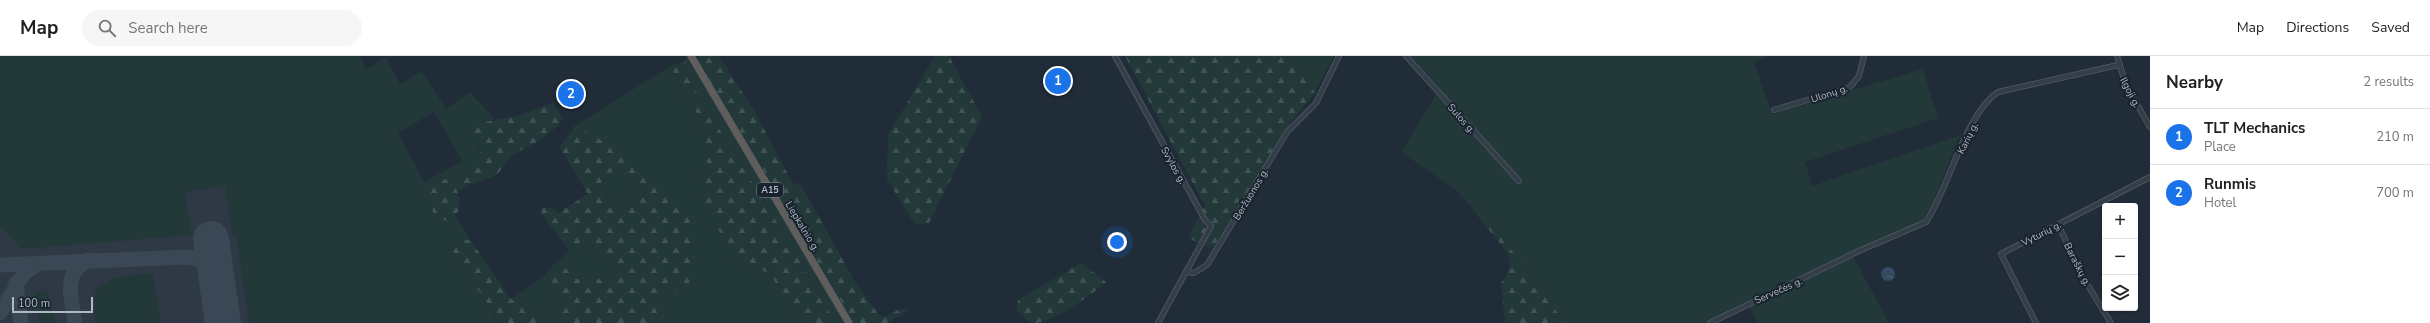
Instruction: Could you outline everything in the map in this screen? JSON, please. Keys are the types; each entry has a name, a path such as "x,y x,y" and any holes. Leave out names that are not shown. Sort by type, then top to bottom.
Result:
{"highway":[{"name":"Liepkalnio g.","path":"691,56 849,323"}],"street":[{"name":"Svylos g.","path":"1115,56 1205,220 1211,226 1187,272"},
{"name":"Beržuonos g.","path":"1187,272 1194,273 1207,265 1287,132 1316,103 1339,56"},
{"name":"Sulos g.","path":"1406,56 1519,181"},
{"name":"Ulonų g.","path":"1774,110 1850,87 1859,76 1864,56"},
{"name":"Ilgoji g.","path":"2117,56 2118,65 2129,92 2149,123"},
{"name":"Karių g.","path":"1848,257 1926,222 1972,127 1988,100 1994,95 2006,90 2118,65"},
{"name":"Vyturių g.","path":"2036,323 2001,254 2150,177"},
{"name":"Baraškų g.","path":"2058,224 2081,274 2111,323"},
{"name":"Servečės g.","path":"1710,323 1848,257"},
{"path":"1158,323 1187,272"}],"shaded area":[{"path":"0,56 360,56 365,70 424,182 440,232 499,323 0,323"}],"green space":[{"path":"0,56 360,56 365,70 386,57 400,84 422,71 446,109 470,92 495,119 480,123 477,146 481,151 463,183 469,184 458,191 450,178 448,220 455,214 470,239 455,242 451,249 499,323 249,323 236,234 232,234 225,186 185,192 192,235 21,249 0,225","holes":["434,112 462,161 424,182 398,133"]},
{"path":"686,56 845,323 836,323 781,229 691,83 685,61"},
{"path":"698,56 719,56 755,112 793,184 800,183 854,280 878,314 884,317 900,309 909,310 887,323 854,323 698,60"},
{"path":"935,56 949,56 982,117 929,223 915,225 887,179 888,135"},
{"path":"1125,56 1294,56 1315,93 1289,124 1212,249 1188,238 1205,206"},
{"path":"1294,56 1334,56 1315,93"},
{"path":"1411,56 1769,56 1754,62 1772,114 1923,69 1938,118 1805,162 1812,186 1960,135 1929,212 1922,221 1743,303 1705,323 1565,323 1480,207 1471,204 1471,207 1456,190 1401,152 1440,88"},
{"path":"685,61 691,83 781,229 836,323 807,323 768,273 736,259 709,214 702,197 701,185 708,156 706,143 698,115 670,66"},
{"path":"670,66 698,115 706,143 708,156 701,185 702,197 736,259 768,273 807,323 654,323 660,311 656,302 675,289 691,282 627,153 573,130 573,127"},
{"path":"553,103 563,118 559,125 539,141 512,155 497,175 473,184 463,183 462,173 481,151 474,138 473,130 480,123 520,115"},
{"path":"580,129 627,153 665,185 686,210 694,235 691,282 675,289 657,301 660,311 654,323 559,323 555,309 561,305 546,274 549,269 564,266 575,279 606,279 613,272 604,254 590,246 569,250 541,214 542,208 552,208 558,213 588,194 559,147 573,130","holes":["617,170 636,181 645,194 632,207 623,210 611,201 603,190 603,179 608,174"]},
{"path":"617,170 636,181 645,194 632,207 623,210 607,196 602,184 608,174"},
{"path":"450,178 458,194 460,202 459,211 448,220 436,221 426,190 437,182"},
{"path":"1474,203 1480,207 1565,323 1505,323 1501,283 1509,269 1510,262 1508,254 1471,207"},
{"path":"470,239 511,299 533,313 542,323 500,323 451,249 455,242"},
{"path":"590,246 604,254 613,272 606,279 575,279 564,266 549,269 569,250"},
{"path":"1853,256 1889,323 1758,323 1749,305"},
{"path":"1081,263 1106,282 1072,307 1042,322 1031,322 1017,311 1018,300"},
{"path":"147,273 153,274 161,323 94,323 94,297 97,287 116,278"},
{"path":"546,274 561,305 555,310 559,323 542,323 533,313 511,299"},
{"path":"44,290 48,294 56,323 40,323 35,292"}],"water":[{"path":"1885,267 1891,267 1895,271 1895,277 1891,281 1885,281 1881,277 1881,271"}],"taxiway":[{"path":"0,265 188,257 201,260 217,277"},
{"path":"75,323 70,287 71,279 80,265 89,260"},
{"path":"0,313 24,273 38,264"},
{"path":"16,283 21,323"}],"runway":[{"path":"211,239 223,323"}],"place":[{"name":"TLT Mechanics","path":"1058,81"},
{"name":"Runmis","path":"571,94"}]}
